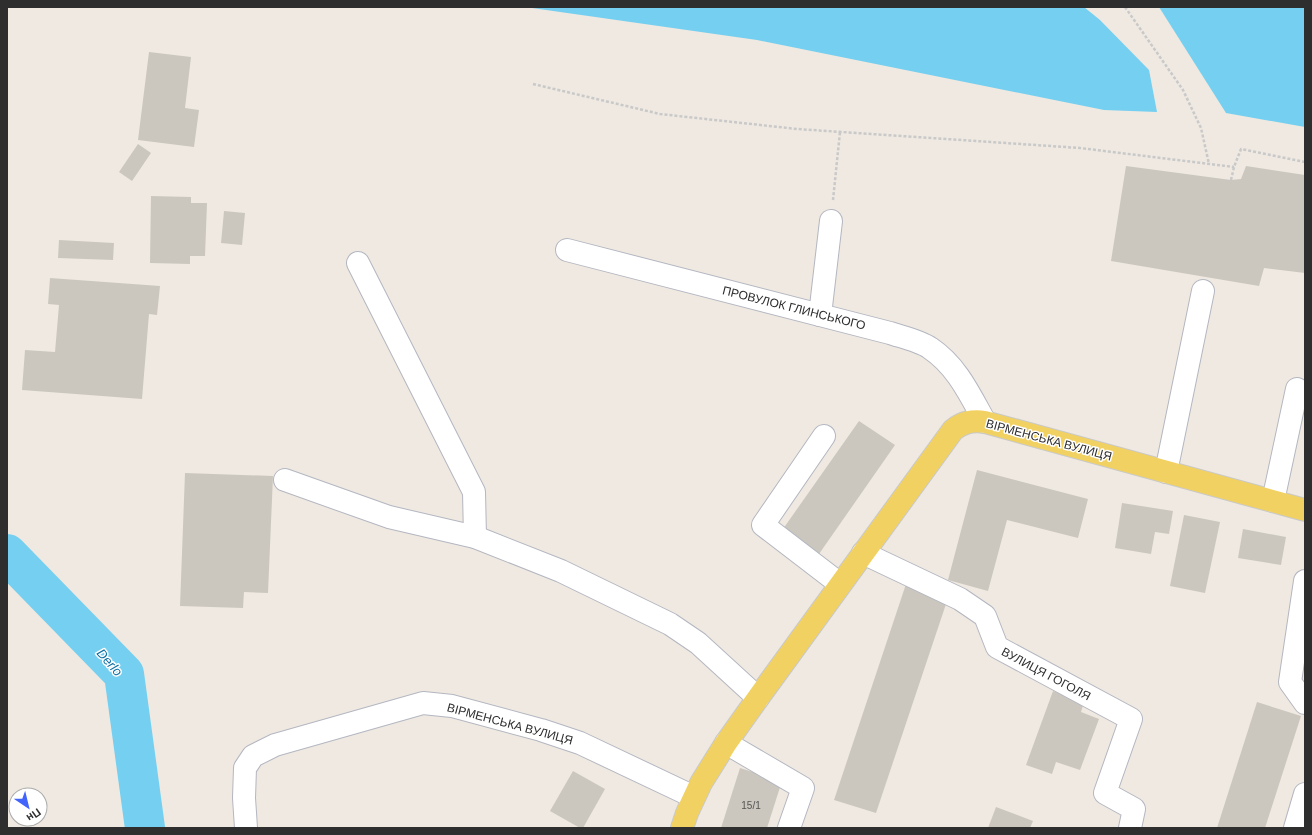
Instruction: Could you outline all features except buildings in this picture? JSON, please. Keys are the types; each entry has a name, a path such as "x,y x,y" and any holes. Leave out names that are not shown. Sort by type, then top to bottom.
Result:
{"main road":[{"name":"ВІРМЕНСЬКА ВУЛИЦЯ","path":"684,816 710,766 758,698 953,430 968,421 984,422 1305,510"}],"street":[{"path":"820,315 831,221"},
{"name":"ПРОВУЛОК ГЛИНСЬКОГО","path":"567,250 890,332 929,348 948,363 964,383 984,422"},
{"path":"358,263 474,492 475,537"},
{"path":"1166,472 1203,291"},
{"path":"1273,501 1297,389"},
{"path":"824,436 763,525 840,584"},
{"path":"285,480 389,517 475,537 561,571 670,624 698,643 758,698"},
{"name":"ВУЛИЦЯ ГОГОЛЯ","path":"863,553 960,599 985,616 997,648 1131,719 1105,793 1134,809 1130,828"},
{"path":"1305,581 1290,682 1305,703"},
{"name":"ВІРМЕНСЬКА ВУЛИЦЯ","path":"246,828 244,798 245,768 253,756 274,745 423,704 452,706 542,730 580,743 684,816"},
{"path":"726,743 803,788 789,828"},
{"path":"1295,828 1305,794"}],"path":[{"path":"1125,7 1183,90 1201,128 1209,164"},
{"path":"533,84 660,114 797,129 1080,148 1234,167"},
{"path":"831,221 840,132"},
{"path":"1231,180 1241,149 1305,162"}],"water":[{"path":"525,7 1084,7 1100,20 1149,70 1157,112 1104,110 757,40"},
{"path":"1159,7 1305,7 1305,127 1226,113"}],"waterway":[{"name":"Derlo","path":"7,554 124,674 145,828"}]}
